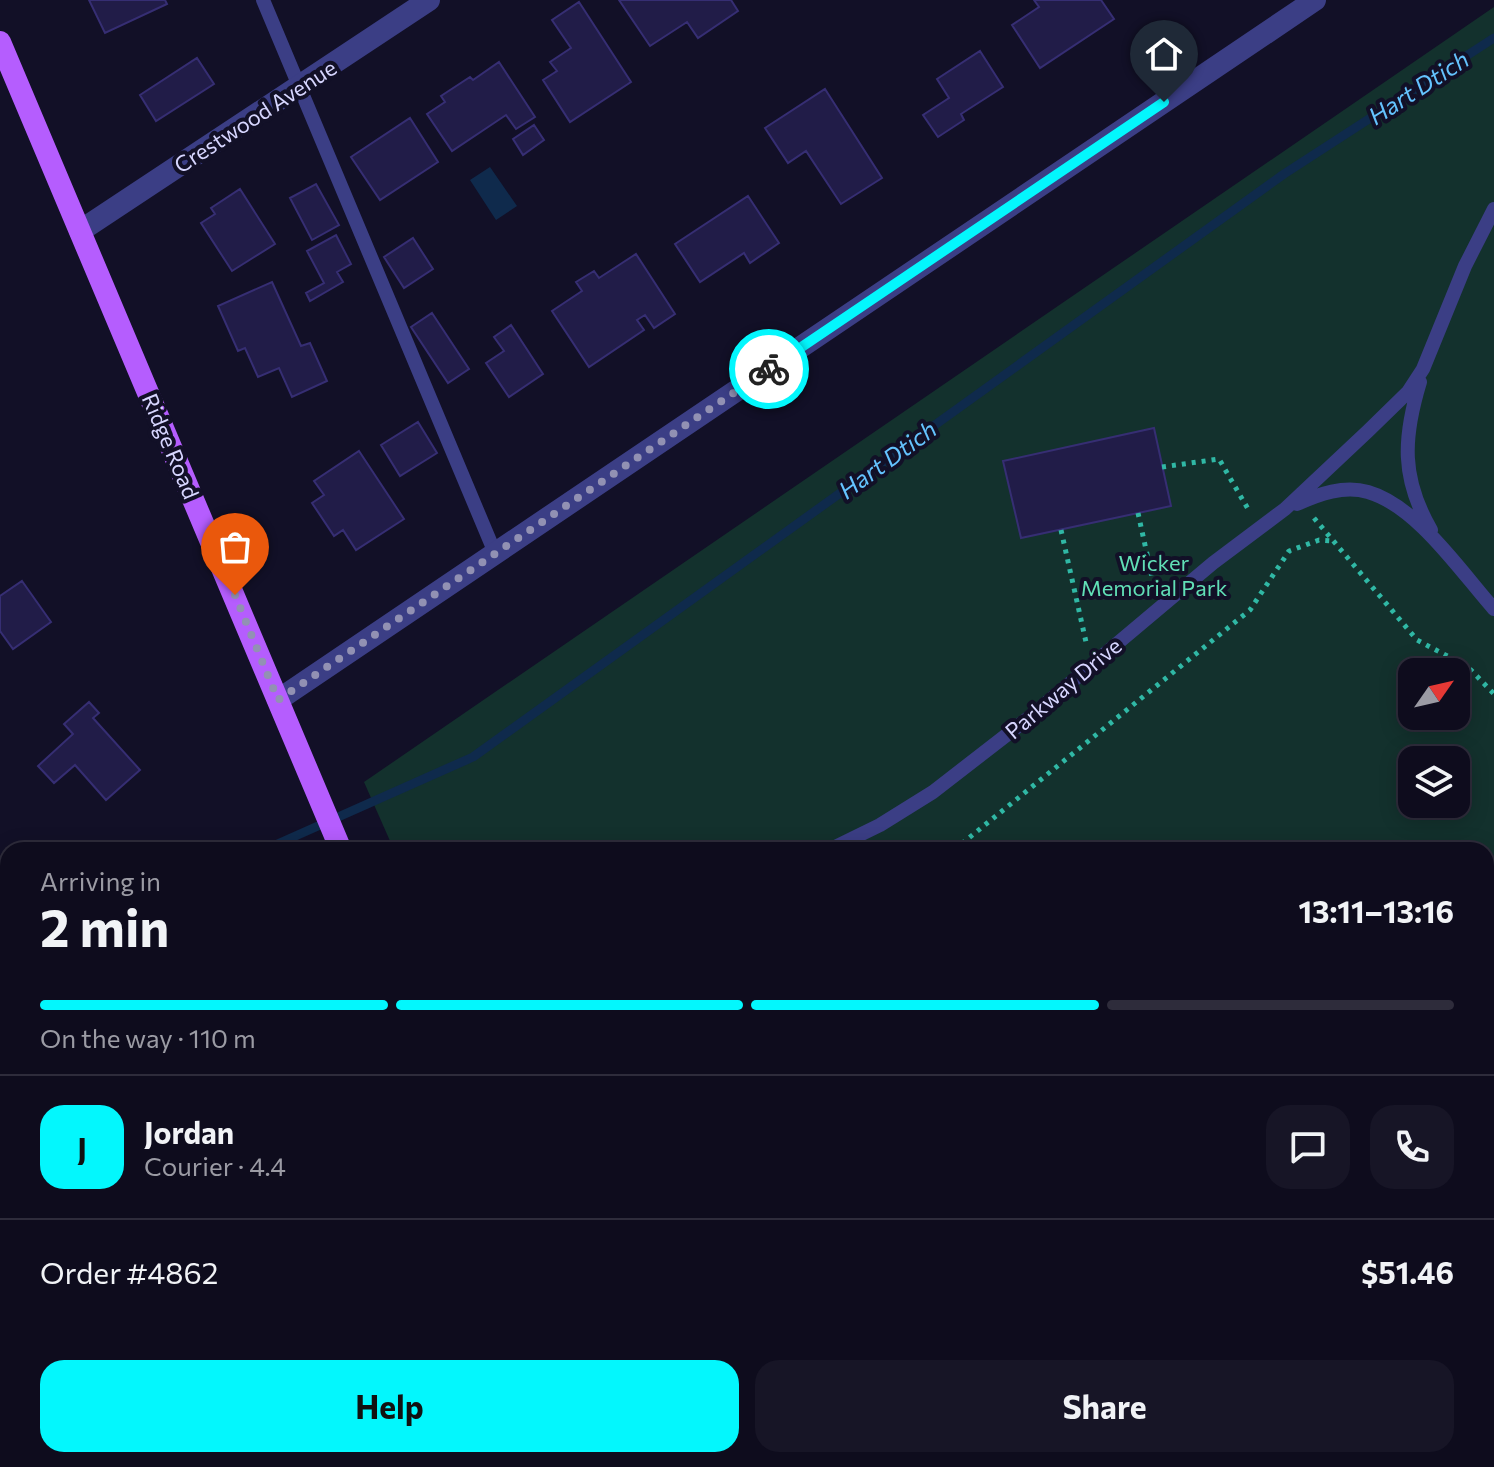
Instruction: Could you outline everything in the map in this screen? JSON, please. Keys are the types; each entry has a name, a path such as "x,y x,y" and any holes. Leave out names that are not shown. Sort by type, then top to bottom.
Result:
{"main road":[{"name":"Ridge Road","path":"0,42 338,842"}],"street":[{"name":"Crestwood Avenue","path":"80,231 429,0"},
{"path":"278,700 1315,0"}],"lane":[{"path":"263,0 495,553"},
{"path":"1441,548 1417,506 1406,466 1409,420 1423,369 1465,266 1494,209"},
{"path":"1285,509 1408,392 1423,369"},
{"path":"1285,509 1339,490 1368,492 1403,510 1494,609"},
{"name":"Parkway Drive","path":"845,842 880,825 933,792 1258,527 1285,509"}],"path":[{"path":"1162,467 1219,459 1258,527"},
{"path":"1300,502 1417,640 1468,667 1494,694"},
{"path":"1138,513 1158,609"},
{"path":"1061,530 1091,665"},
{"path":"968,842 1250,610 1289,551 1319,540 1333,541"}],"green space":[{"name":"Wicker Memorial Park","path":"1494,7 1494,842 390,842 364,782"}],"water":[{"path":"490,167 517,206 496,220 470,180"}],"building":[{"path":"89,0 165,0 167,4 105,33"},
{"path":"619,0 731,0 738,11 698,38 687,22 650,46"},
{"path":"1034,0 1101,0 1114,19 1040,68 1012,25 1039,7"},
{"path":"579,2 631,82 570,122 543,80 557,71 550,62 571,48 552,20"},
{"path":"980,51 1003,87 961,114 964,120 938,137 923,115 949,98 937,79"},
{"path":"197,58 214,84 156,121 140,95"},
{"path":"499,62 535,117 516,129 506,115 452,151 427,114 445,102 441,96"},
{"path":"825,89 882,178 841,204 806,151 788,163 765,128"},
{"path":"410,118 438,162 380,200 351,157"},
{"path":"534,125 544,140 523,155 513,139"},
{"path":"316,184 339,225 312,240 290,198"},
{"path":"240,189 275,244 232,271 201,223 215,214 211,208"},
{"path":"748,196 779,243 750,263 744,253 700,282 675,244"},
{"path":"336,235 351,264 337,272 343,282 310,301 306,293 324,283 307,251"},
{"path":"413,238 433,269 404,288 384,257"},
{"path":"636,254 675,314 654,328 645,315 637,320 644,330 589,367 552,311 582,291 576,282 594,271 599,278"},
{"path":"272,282 301,346 310,343 327,381 292,397 279,368 258,377 245,348 238,351 218,306"},
{"path":"432,313 469,369 448,383 411,327"},
{"path":"511,325 543,374 509,397 486,363 504,351 494,337"},
{"path":"418,422 437,453 400,476 381,445"},
{"path":"1154,428 1171,506 1021,538 1003,461"},
{"path":"359,451 404,519 356,550 343,530 334,536 312,503 324,495 314,481"},
{"path":"22,581 51,622 13,649 0,631 0,596"},
{"path":"89,702 99,713 93,718 140,770 106,800 75,765 54,783 38,766 73,734 64,724"}],"waterway":[{"name":"Hart Dtich","path":"282,842 473,757 1284,174 1494,38"}],"way so far":[{"path":"235,595 278,700 769,369"}],"route":[{"path":"769,369 1164,102"}]}
